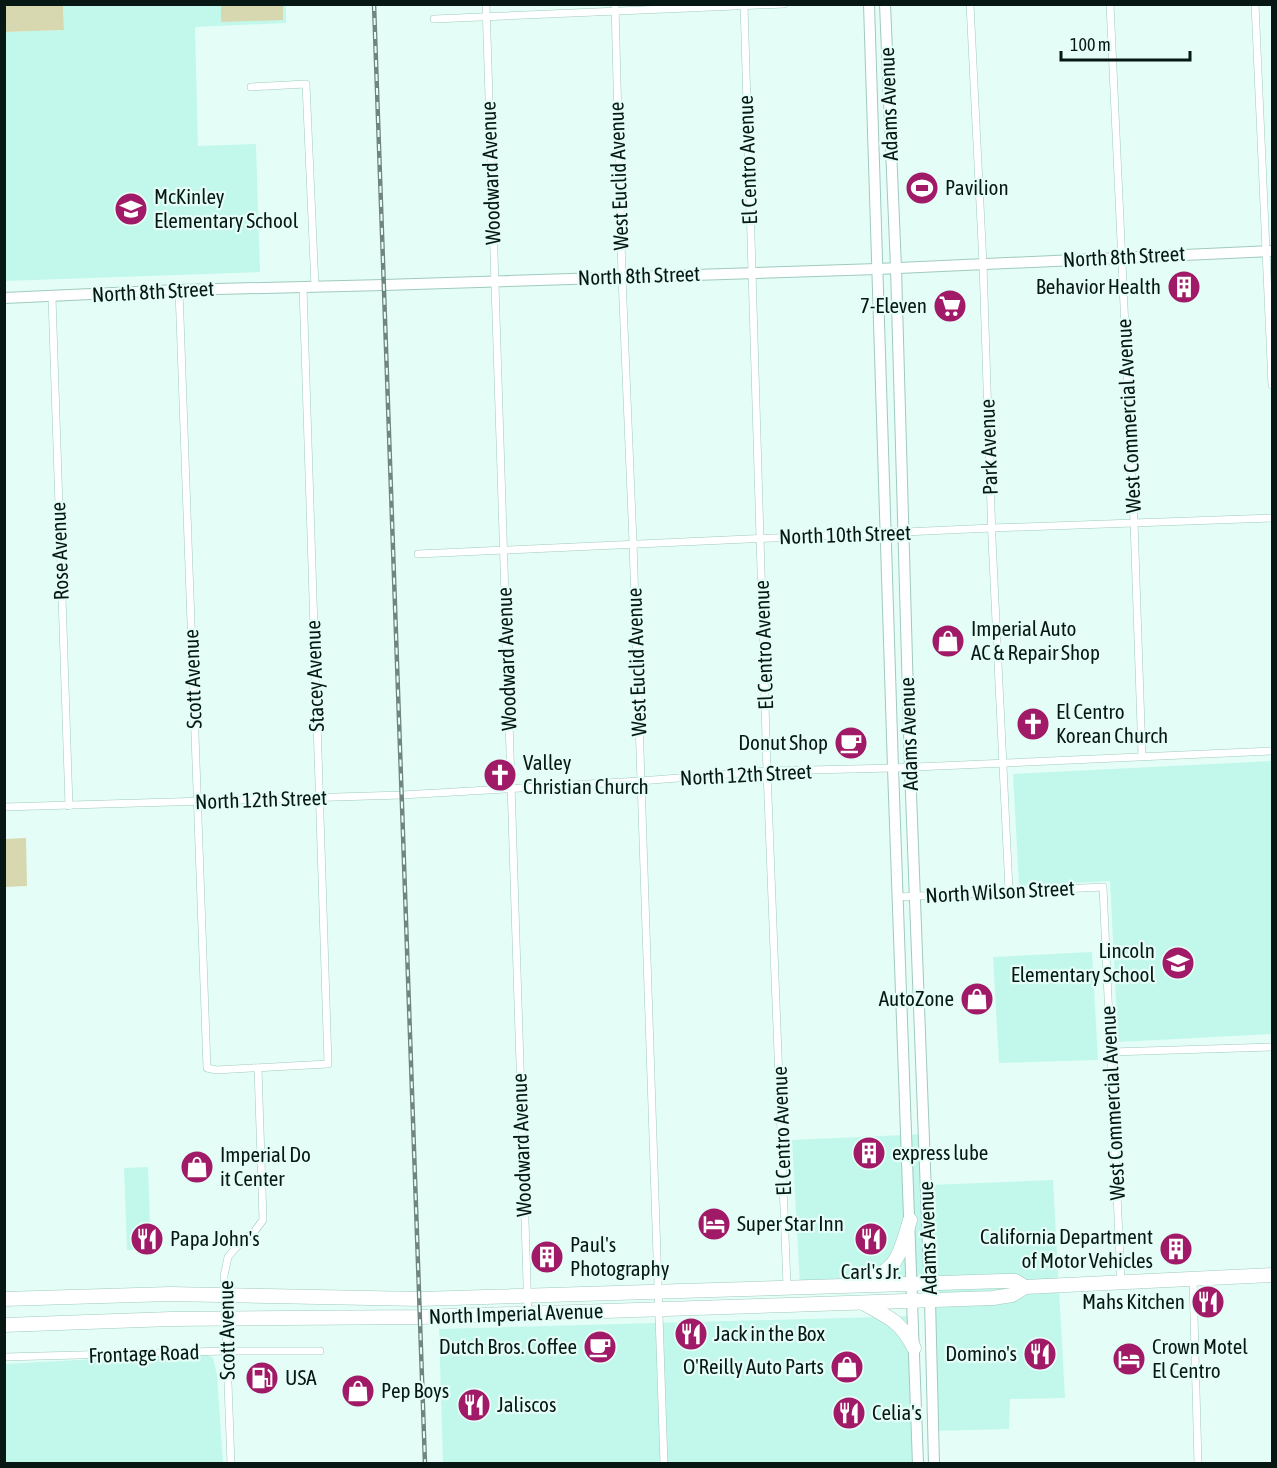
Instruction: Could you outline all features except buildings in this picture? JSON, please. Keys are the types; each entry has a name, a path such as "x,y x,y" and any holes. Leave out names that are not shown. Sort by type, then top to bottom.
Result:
{"highway":[{"path":"825,1285 874,1278 886,1271 900,1252 910,1220"},
{"name":"North Imperial Avenue","path":"4,1325 226,1318 420,1317 912,1301 1012,1295 1024,1287 1272,1275"},
{"name":"North Imperial Avenue","path":"4,1299 170,1294 420,1299 787,1286 1015,1281 1024,1287"},
{"path":"861,1302 898,1323 914,1348"}],"main road":[{"name":"Adams Avenue","path":"869,4 918,1464"},
{"name":"Adams Avenue","path":"885,4 896,268 910,767 930,1283 934,1464"},
{"name":"North 8th Street","path":"4,298 179,290 877,269 1270,251"},
{"path":"918,1449 925,1464"}],"street":[{"name":"Woodward Avenue","path":"486,4 528,1314"},
{"path":"434,19 615,8 784,4"},
{"name":"Park Avenue","path":"970,4 1009,890"},
{"name":"West Commercial Avenue","path":"1110,4 1134,522 1142,756"},
{"path":"1255,4 1270,251 1272,385"},
{"name":"El Centro Avenue","path":"744,5 767,771 787,1286"},
{"name":"West Euclid Avenue","path":"615,8 622,277 664,1464"},
{"path":"251,87 306,84 315,287"},
{"name":"Stacey Avenue","path":"258,1068 328,1064 303,287"},
{"name":"Scott Avenue","path":"179,290 207,1068 258,1068 263,1220 228,1257 224,1276 231,1464"},
{"name":"Rose Avenue","path":"52,297 69,806"},
{"name":"North 10th Street","path":"418,554 633,543 1272,518"},
{"name":"North 12th Street","path":"4,807 319,798 511,789 767,771 893,768 1272,751"},
{"name":"West Commercial Avenue","path":"1102,887 1122,1282"},
{"name":"North Wilson Street","path":"898,897 1102,887"},
{"path":"1111,1052 1272,1047"},
{"path":"1193,1279 1198,1464"},
{"name":"Frontage Road","path":"4,1357 320,1351"}],"shaded area":[{"path":"4,5 63,5 64,30 5,32"},
{"name":"McKinley Elementary School","path":"63,5 286,5 286,23 195,27 198,146 256,144 260,272 5,281 4,32 64,30"},
{"path":"221,5 283,5 283,20 221,22"},
{"name":"Lincoln Elementary School","path":"1272,761 1272,1034 1118,1042 1110,881 1019,886 1013,774"},
{"path":"26,838 27,886 5,887 5,839"},
{"path":"1092,952 1098,1060 999,1063 993,957"},
{"path":"925,1134 927,1185 1053,1180 1065,1398 1010,1399 1009,1429 933,1431 930,1283 800,1286 792,1140"},
{"path":"148,1167 151,1249 127,1250 124,1168"},
{"path":"913,1316 918,1463 443,1463 439,1329"},
{"path":"203,1353 213,1358 217,1375 223,1463 5,1463 4,1364"}],"railway":[{"path":"374,4 425,1464"}],"place":[{"name":"Pavilion","path":"922,188"},
{"name":"McKinley Elementary School","path":"131,209"},
{"name":"Behavior Health","path":"1184,287"},
{"name":"7-Eleven","path":"950,306"},
{"name":"Imperial Auto AC & Repair Shop","path":"948,641"},
{"name":"El Centro Korean Church","path":"1033,724"},
{"name":"Donut Shop","path":"851,743"},
{"name":"Valley Christian Church","path":"500,775"},
{"name":"Lincoln Elementary School","path":"1178,963"},
{"name":"AutoZone","path":"977,999"},
{"name":"express lube","path":"869,1153"},
{"name":"Imperial Do it Center","path":"197,1167"},
{"name":"Super Star Inn","path":"714,1224"},
{"name":"Papa John's","path":"147,1239"},
{"name":"Carl's Jr.","path":"871,1239"},
{"name":"California Department of Motor Vehicles","path":"1176,1249"},
{"name":"Paul's Photography","path":"547,1257"},
{"name":"Mahs Kitchen","path":"1208,1302"},
{"name":"Jack in the Box","path":"691,1334"},
{"name":"Dutch Bros. Coffee","path":"600,1347"},
{"name":"Domino's","path":"1040,1354"},
{"name":"Crown Motel El Centro","path":"1129,1359"},
{"name":"O'Reilly Auto Parts","path":"847,1367"},
{"name":"USA","path":"262,1378"},
{"name":"Pep Boys","path":"358,1391"},
{"name":"Jaliscos","path":"474,1405"},
{"name":"Celia's","path":"849,1413"}]}
